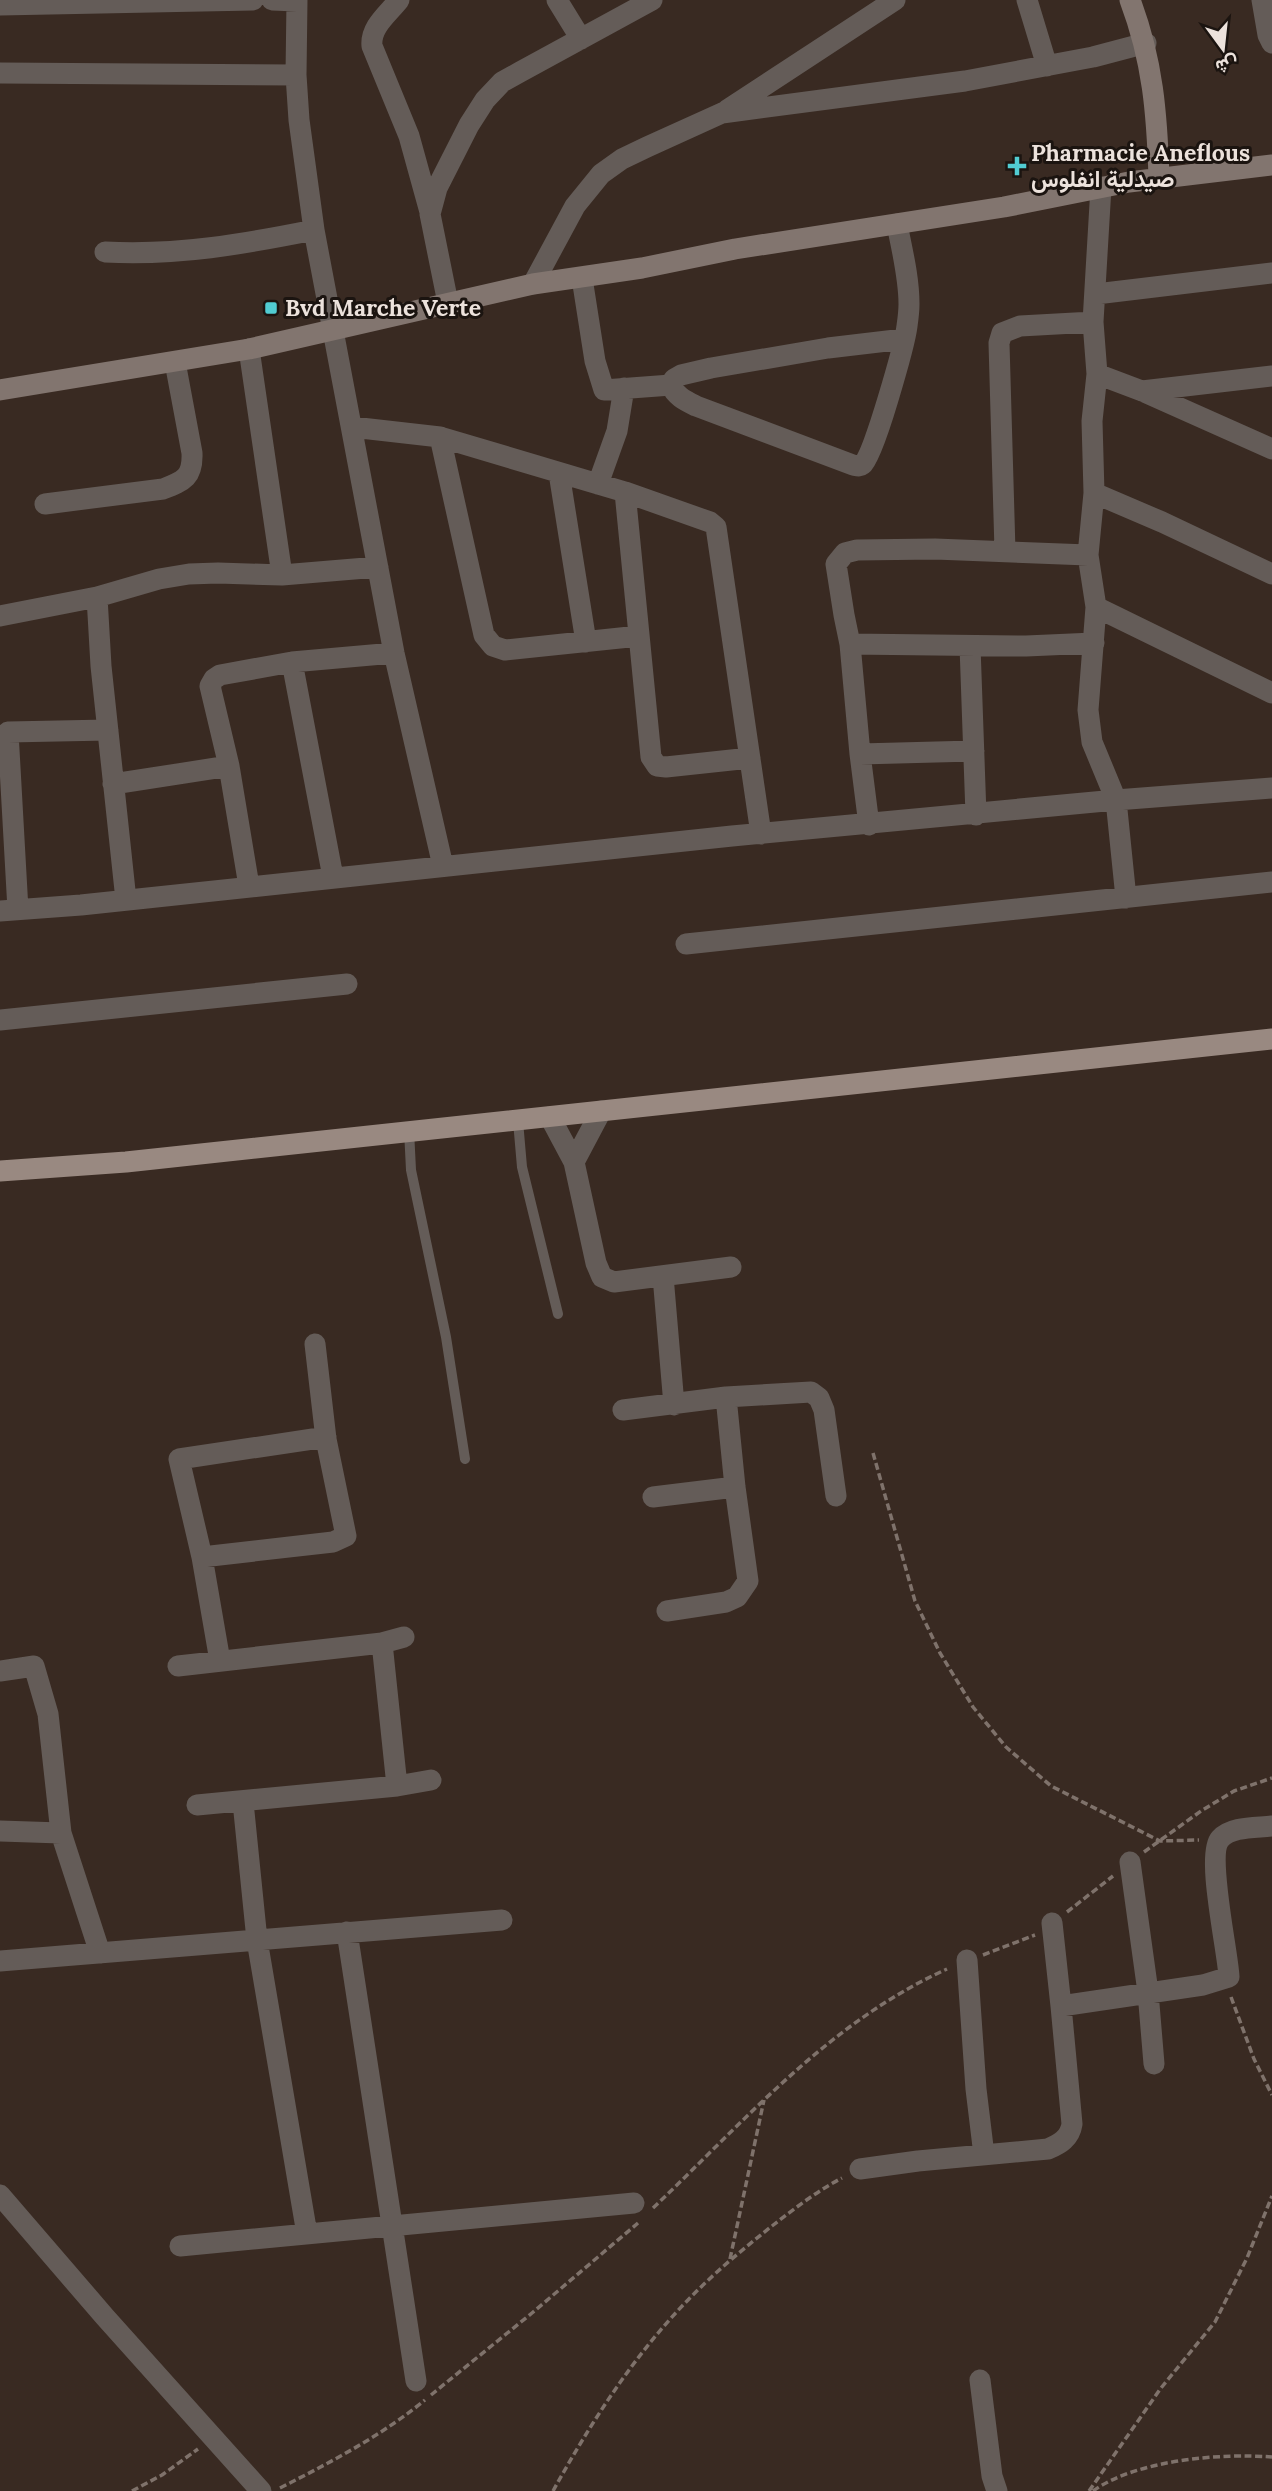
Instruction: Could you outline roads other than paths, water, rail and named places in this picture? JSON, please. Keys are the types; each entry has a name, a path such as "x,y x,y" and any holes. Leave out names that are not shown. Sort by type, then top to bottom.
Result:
{"main road":[{"path":"0,1171 126,1162 1272,1039"}],"street":[{"path":"0,5 253,0"},
{"path":"272,0 297,0 296,75 299,120 314,230 394,653 443,866"},
{"path":"399,0 377,26 371,37 372,46 409,136 430,214 447,303"},
{"path":"557,0 581,39"},
{"path":"430,214 437,188 450,160 469,125 493,91 520,72 652,0"},
{"path":"533,284 575,206 601,174 622,159 722,113 895,0"},
{"path":"1027,0 1047,66"},
{"path":"1130,0 1146,43 1156,97 1159,178"},
{"path":"1262,0 1268,36 1272,43"},
{"path":"722,113 880,94 1047,66 1146,43"},
{"path":"0,73 296,75"},
{"path":"0,390 249,349 533,284 582,278 735,249 1004,208 1101,187 1272,165"},
{"path":"1101,187 1093,322 1097,374 1092,421 1094,493 1088,555 1096,607 1088,710 1092,742 1116,800 1126,898"},
{"path":"897,224 909,288 908,324 904,340 868,459 860,466 696,406 673,391 671,384 681,375 711,368 828,348 904,340"},
{"path":"106,252 150,254 197,250 314,230"},
{"path":"1096,294 1272,273"},
{"path":"582,278 595,361 604,390 671,384"},
{"path":"1005,551 999,344 1002,333 1020,326 1093,322"},
{"path":"249,349 282,576"},
{"path":"45,504 163,489 181,482 188,475 193,466 192,453 175,362"},
{"path":"1097,374 1142,391 1272,449"},
{"path":"1142,391 1272,376"},
{"path":"598,484 617,430 624,388"},
{"path":"352,427 440,437 625,492 710,522 716,527 761,834"},
{"path":"440,437 484,635 494,646 505,650 639,636"},
{"path":"559,473 586,642"},
{"path":"625,492 651,757 657,766 666,767 750,758"},
{"path":"1094,493 1272,574"},
{"path":"869,825 850,644 836,564 845,553 857,551 935,549 1088,555"},
{"path":"0,616 97,597 159,579 189,574 282,576 378,567"},
{"path":"97,597 107,730 126,900"},
{"path":"1096,607 1272,692"},
{"path":"850,644 970,646 1094,643"},
{"path":"970,646 976,815"},
{"path":"248,887 229,766 210,686 214,679 220,675 292,662 394,653"},
{"path":"292,662 333,877"},
{"path":"107,730 4,733 9,910 761,834 1272,788"},
{"path":"860,754 974,751"},
{"path":"113,784 229,766"},
{"path":"685,944 1272,883"},
{"path":"0,1020 347,984"},
{"path":"574,1162 601,1111"},
{"path":"550,1117 574,1162 596,1263 602,1277 614,1282 731,1267"},
{"path":"663,1276 674,1405"},
{"path":"201,1557 332,1542 346,1536 326,1437 315,1344"},
{"path":"623,1410 726,1397 811,1392 819,1398 824,1410 836,1496"},
{"path":"667,1611 726,1602 737,1597 748,1581 726,1397"},
{"path":"220,1661 179,1459 326,1437"},
{"path":"653,1497 735,1487"},
{"path":"178,1666 382,1643 404,1637"},
{"path":"382,1643 397,1786"},
{"path":"0,1671 34,1666 48,1714 61,1833 100,1953"},
{"path":"197,1805 397,1786 431,1780"},
{"path":"243,1802 257,1940 307,2234"},
{"path":"1061,2006 1229,1978 1214,1860 1219,1840 1228,1833 1272,1826"},
{"path":"0,1831 61,1833"},
{"path":"1130,1862 1148,1992 1154,2064"},
{"path":"0,1961 502,1920"},
{"path":"860,2169 1048,2149 1066,2139 1071,2132 1052,1923"},
{"path":"347,1933 416,2381"},
{"path":"967,1960 976,2089 984,2155"},
{"path":"0,2195 261,2491"},
{"path":"180,2246 392,2226 642,2211"},
{"path":"980,2380 992,2476 997,2491"}],"lane":[{"path":"519,1121 522,1167 558,1314"},
{"path":"409,1130 411,1170 446,1337 465,1459"}],"place":[{"name":"Pharmacie Aneflous صيدلية انفلوس","path":"1017,166"},
{"name":"Bvd Marche Verte","path":"271,308"}]}
